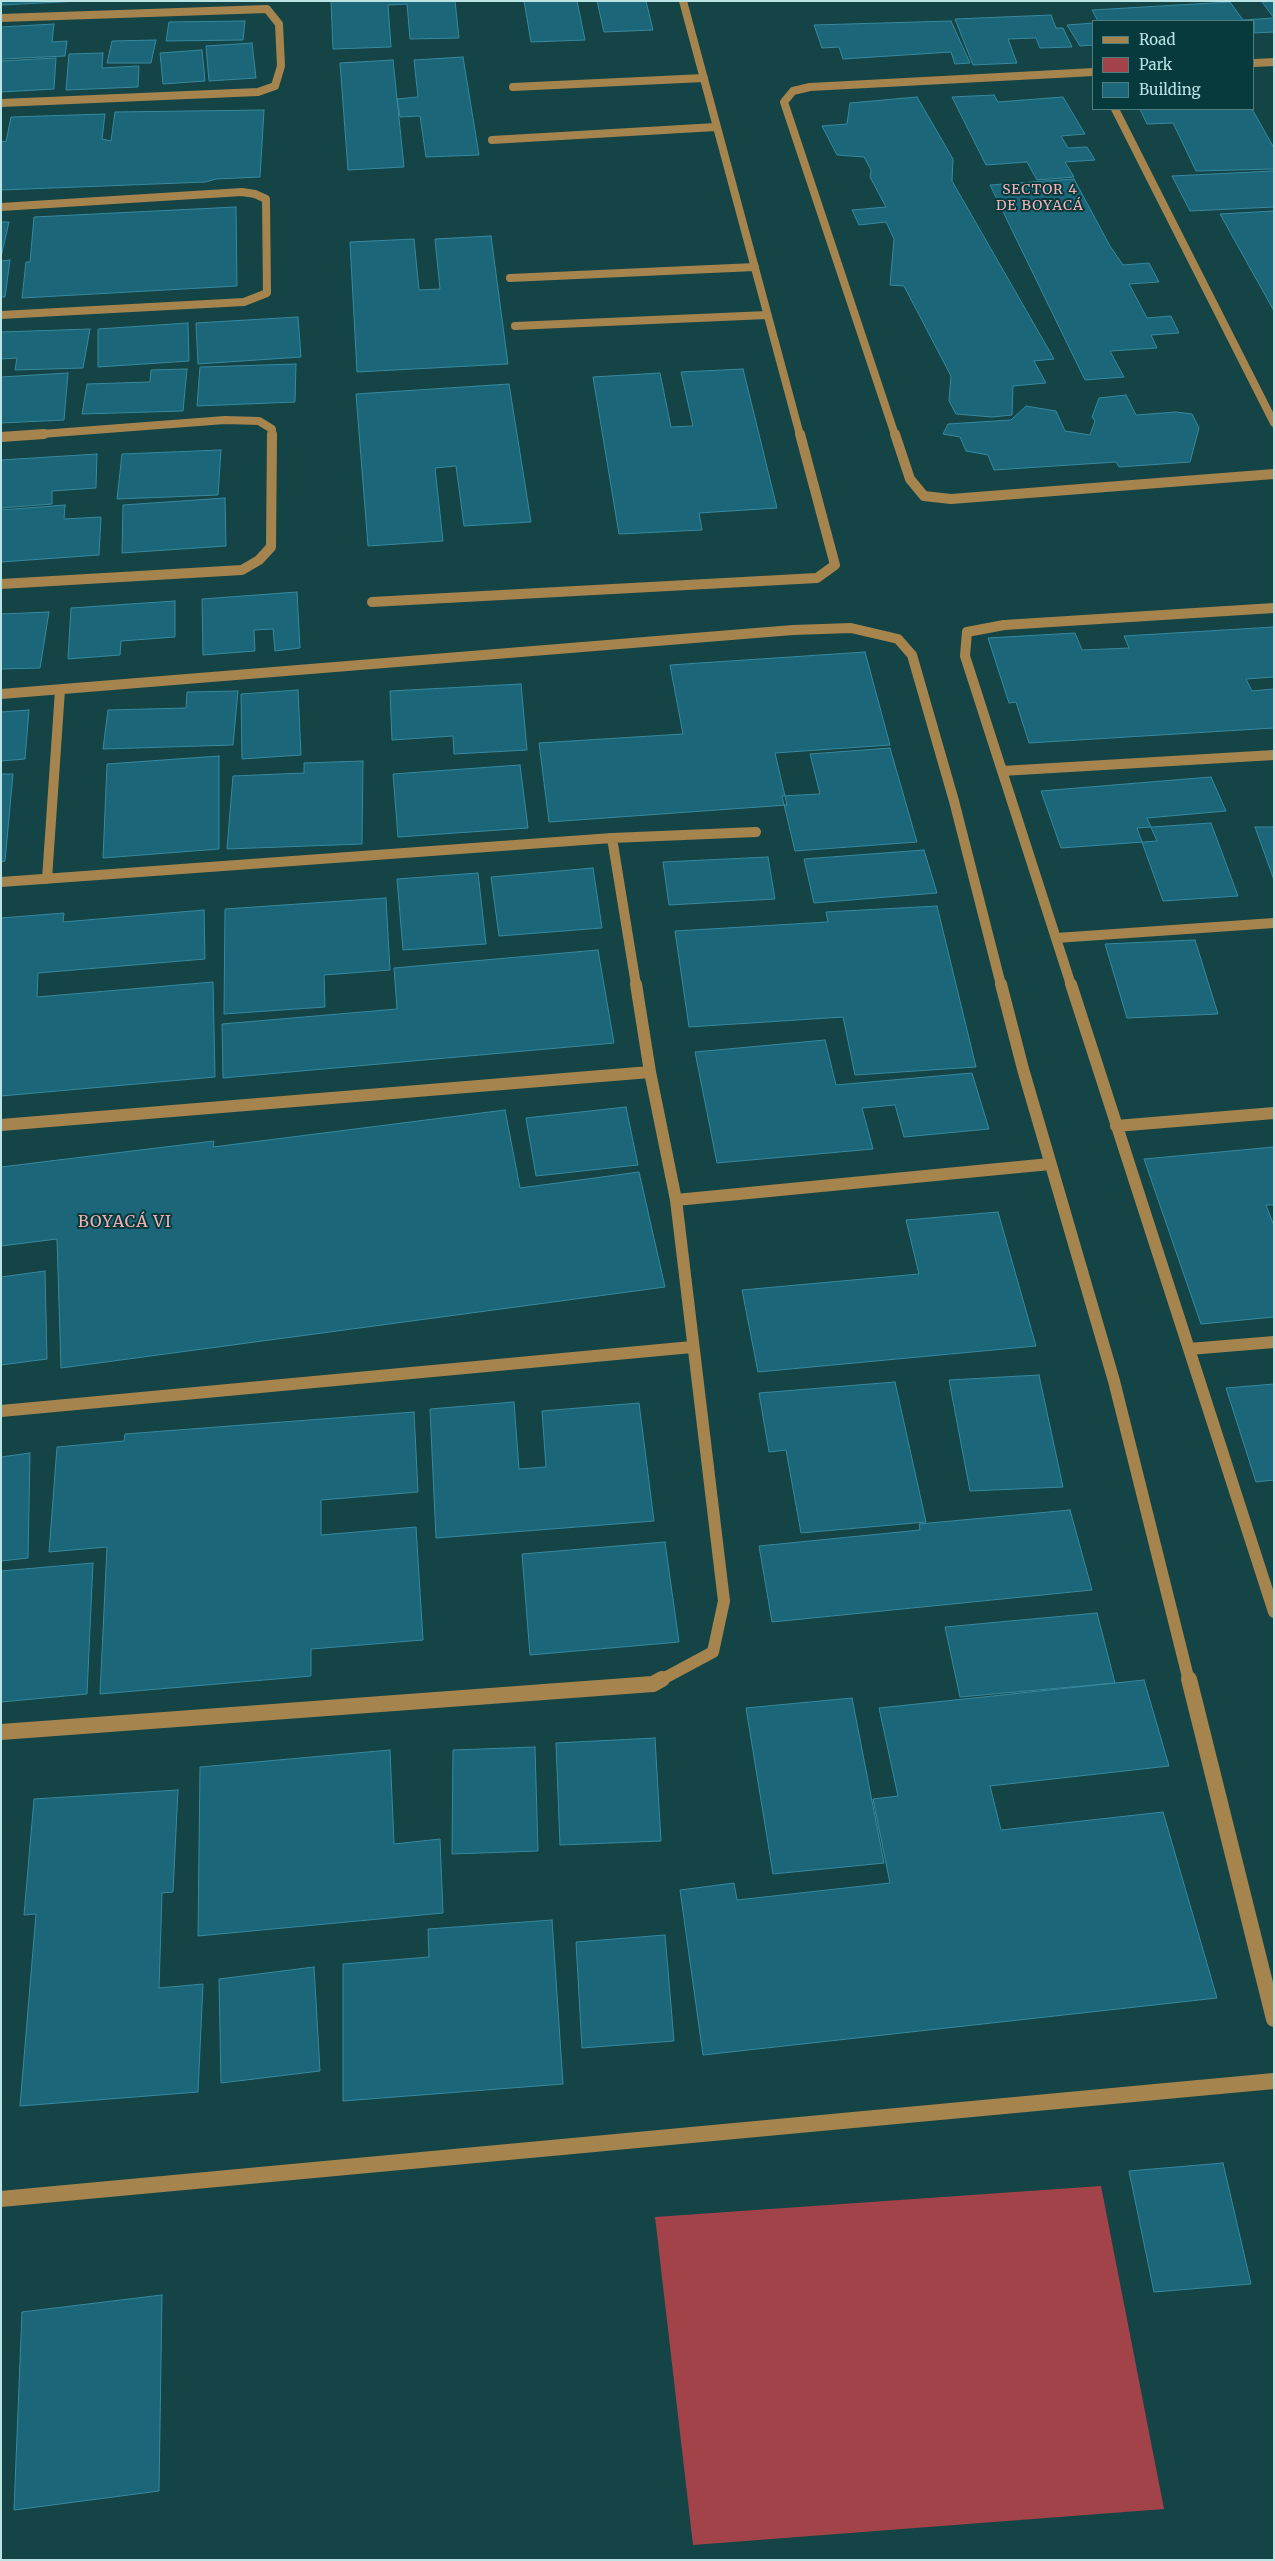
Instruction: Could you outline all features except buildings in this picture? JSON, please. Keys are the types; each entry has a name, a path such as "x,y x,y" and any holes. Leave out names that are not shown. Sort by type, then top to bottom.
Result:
{"street":[{"path":"372,602 816,578 836,565 683,1"},
{"path":"1,18 267,9 279,24 281,66 275,86 258,92 1,103"},
{"path":"1255,64 1274,62"},
{"path":"1092,72 810,87 793,91 784,102 910,479 924,496 951,499 1274,474"},
{"path":"513,87 704,78"},
{"path":"1116,110 1274,423"},
{"path":"492,140 716,127"},
{"path":"1,207 242,192 255,194 266,199 267,293 244,302 1,315"},
{"path":"510,278 755,267"},
{"path":"515,326 767,315"},
{"path":"1,437 226,420 259,421 272,429 271,546 254,563 242,570 1,584"},
{"path":"1274,608 1004,625 967,632 965,656 1274,1612"},
{"path":"1,694 793,630 851,628 898,639 912,655 1050,1164 1114,1381 1274,2019"},
{"path":"48,879 60,690"},
{"path":"1002,771 1274,755"},
{"path":"1,882 612,838 756,832"},
{"path":"1,1732 652,1684 713,1652 724,1601 692,1347 676,1200 650,1072 612,838"},
{"path":"1056,938 1274,923"},
{"path":"1,1125 650,1072"},
{"path":"1116,1126 1274,1113"},
{"path":"676,1200 1050,1164"},
{"path":"1188,1349 1274,1342"},
{"path":"1,1411 692,1347"},
{"path":"1,2199 1274,2081"}],"green space":[{"path":"1101,2186 1164,2509 693,2545 655,2217"}],"district":[{"name":"SECTOR 4 DE BOYACÁ","path":"1040,198"},
{"name":"BOYACÁ VI","path":"125,1222"}]}
